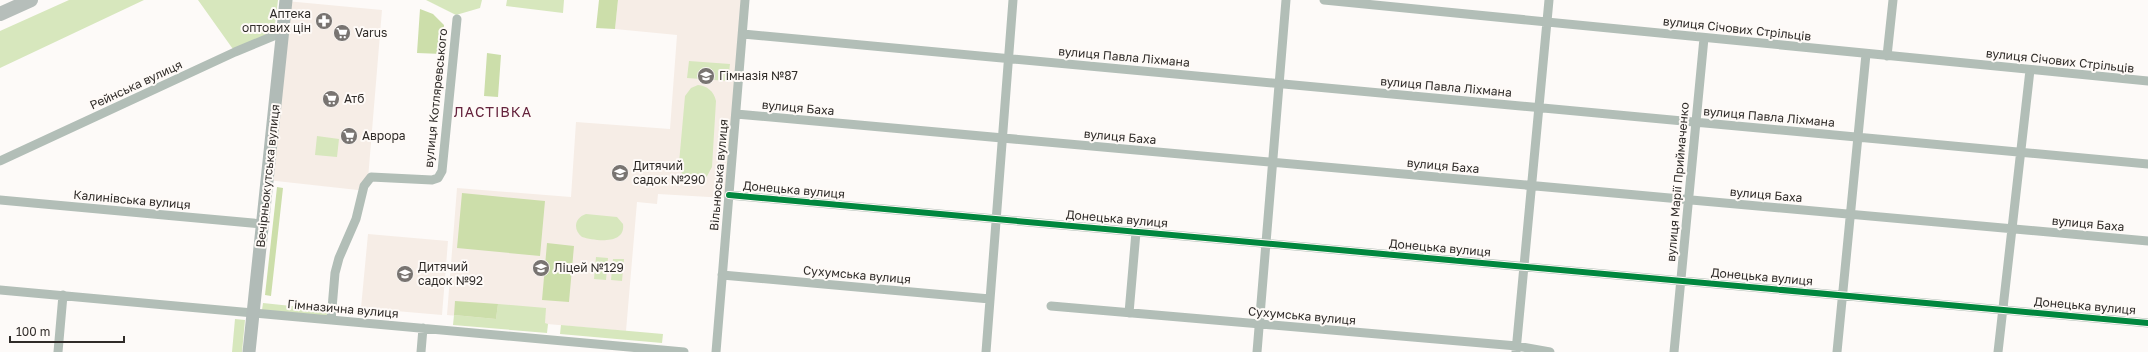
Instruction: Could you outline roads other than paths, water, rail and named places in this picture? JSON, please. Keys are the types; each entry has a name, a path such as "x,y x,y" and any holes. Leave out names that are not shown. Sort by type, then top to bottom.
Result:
{"main road":[{"path":"0,14 31,0"}],"street":[{"name":"Вечірньокутська вулиця","path":"249,352 286,0"},
{"name":"Вільнюська вулиця","path":"716,352 745,0"},
{"path":"986,352 1013,0"},
{"path":"1257,352 1286,0"},
{"name":"вулиця Січових Стрільців","path":"1324,0 2148,82"},
{"path":"1517,349 1549,0"},
{"path":"1887,56 1892,0"},
{"name":"вулиця Котляревського","path":"332,320 335,273 339,258 356,219 364,186 371,177 432,180 438,178 442,171 457,19"},
{"name":"Рейнська вулиця","path":"0,161 228,55 283,32"},
{"name":"вулиця Павла Ліхмана","path":"742,34 2148,164"},
{"name":"вулиця Марії Приймаченко","path":"1674,352 1682,281 1695,122 1704,38"},
{"path":"1838,352 1866,54"},
{"path":"1998,352 2030,70"},
{"name":"вулиця Баха","path":"736,114 2148,241"},
{"name":"Донецька вулиця","path":"729,195 2148,323"},
{"name":"Калинівська вулиця","path":"0,200 263,224"},
{"path":"1129,313 1136,232"},
{"name":"Сухумська вулиця","path":"722,275 990,299"},
{"name":"Гімназична вулиця","path":"0,290 423,328 580,347 684,352"},
{"path":"58,352 63,295"},
{"name":"Сухумська вулиця","path":"1051,306 1550,352"},
{"path":"421,352 423,328"}],"place":[{"name":"Аптека оптових цін","path":"324,21"},
{"name":"Varus","path":"342,33"},
{"name":"Гімназія №87","path":"706,76"},
{"name":"Атб","path":"331,99"},
{"name":"Аврора","path":"349,136"},
{"name":"Дитячий садок №290","path":"620,173"},
{"name":"Ліцей №129","path":"541,268"},
{"name":"Дитячий садок №92","path":"405,274"}],"district":[{"name":"ЛАСТІВКА","path":"493,112"}]}
